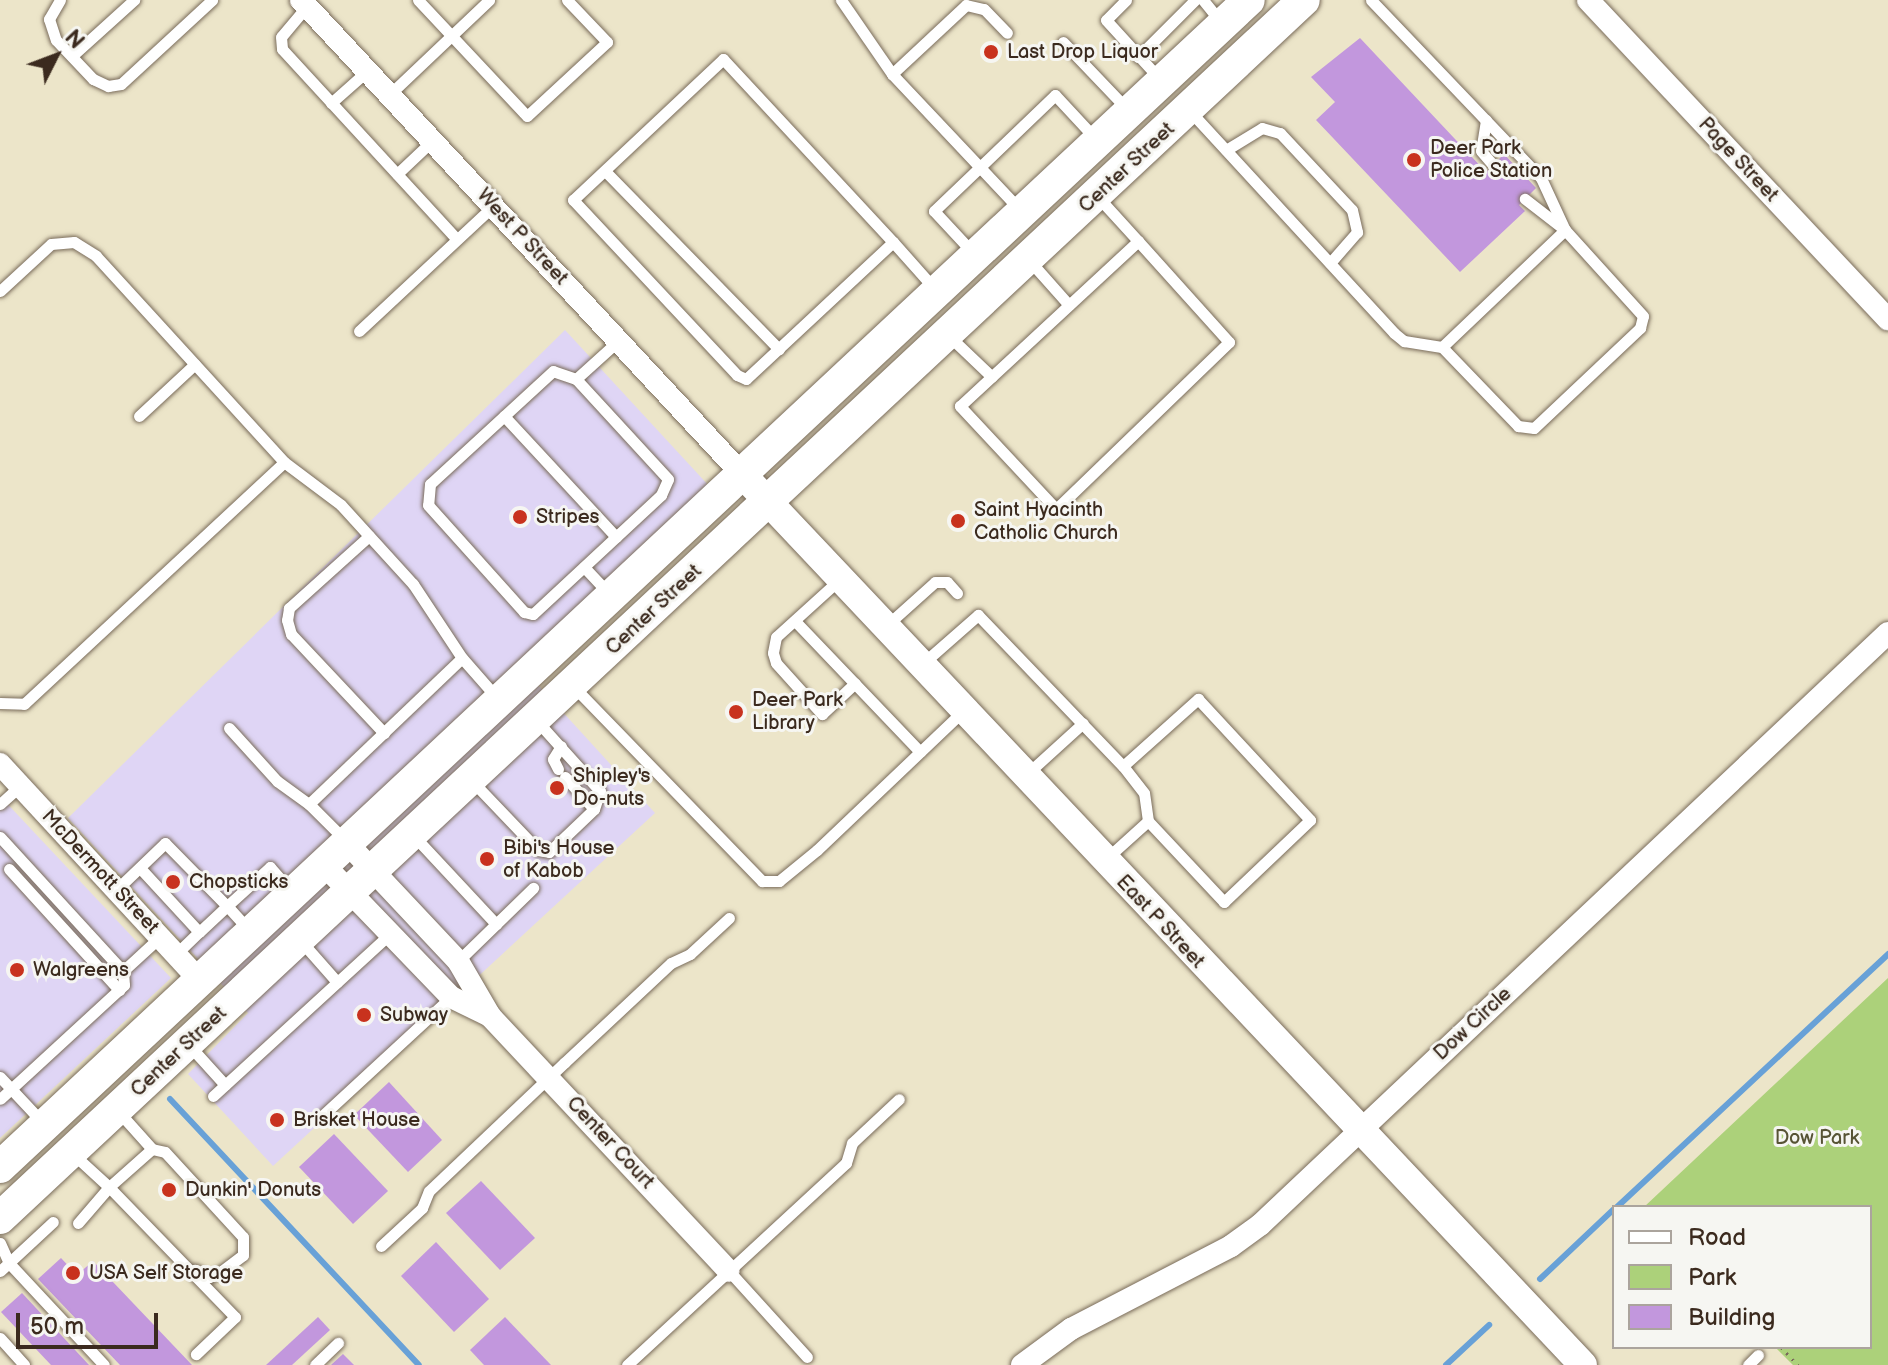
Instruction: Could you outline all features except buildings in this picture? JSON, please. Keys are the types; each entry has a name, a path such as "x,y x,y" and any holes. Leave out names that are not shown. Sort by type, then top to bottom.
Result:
{"main road":[{"name":"Center Street","path":"0,1167 1130,112 1162,81 1215,18 1249,0"},
{"name":"Center Street","path":"0,1218 950,334 1304,0"},
{"path":"1215,18 1244,57"},
{"path":"1162,81 1189,110"},
{"path":"1022,212 1039,250"},
{"path":"931,297 950,334"},
{"path":"200,981 225,1009"}],"street":[{"name":"Page Street","path":"1588,0 1888,319"},
{"name":"West P Street","path":"304,3 742,474"},
{"name":"East P Street","path":"742,474 1583,1365"},
{"name":"Dow Circle","path":"1022,1365 1071,1329 1231,1246 1360,1130 1888,633"},
{"name":"McDermott Street","path":"0,764 200,981"},
{"name":"Center Court","path":"347,843 458,961 490,1016 729,1271"},
{"name":"Center Court","path":"324,865 451,997 490,1016"},
{"path":"408,954 431,932"}],"lane":[{"path":"60,0 49,19 56,40 93,79 108,86 121,84 212,0"},
{"path":"72,56 134,0"},
{"path":"418,0 527,116 607,42 570,1"},
{"path":"389,95 489,0"},
{"path":"1126,0 1106,20 1162,81"},
{"path":"1138,57 1195,0"},
{"path":"1371,0 1541,178 1565,230"},
{"path":"847,2 892,74 1022,212"},
{"path":"304,3 281,37 282,49 457,239"},
{"path":"892,74 966,5 984,9 1007,33"},
{"path":"1063,42 1130,112"},
{"path":"893,242 752,377 737,375 573,200 723,59 893,242 931,297"},
{"path":"331,103 367,71"},
{"path":"976,255 934,211 1055,95 1098,141"},
{"path":"1189,110 1404,341 1442,347 1518,426 1538,424 1642,324 1641,312 1565,230 1525,199"},
{"path":"1486,120 1481,151 1493,165"},
{"path":"1226,150 1262,128 1280,133 1352,210 1357,232 1330,263"},
{"path":"397,174 432,141"},
{"path":"605,171 779,349"},
{"path":"1097,196 1138,241 1229,342 1056,509 960,406 1138,241"},
{"path":"359,331 493,206"},
{"path":"1442,347 1565,230"},
{"path":"0,291 51,244 74,242 96,256 284,462 341,505 413,584 462,658 500,700"},
{"path":"1039,250 1069,305"},
{"path":"950,334 992,377"},
{"path":"576,379 618,341"},
{"path":"139,416 195,364"},
{"path":"553,371 576,379 668,479 661,495 533,614 524,612 428,505 430,484 504,416 553,371"},
{"path":"504,416 616,537"},
{"path":"0,703 24,704 284,462"},
{"path":"369,536 289,608 291,634 384,733"},
{"path":"584,567 611,596"},
{"path":"840,579 776,637 773,653 776,663 822,714 855,683"},
{"path":"885,627 935,582 947,582 957,593"},
{"path":"921,665 975,612 1123,766 1144,793 1148,821 1224,902 1310,820 1198,699 1123,766"},
{"path":"795,621 920,752"},
{"path":"309,804 462,658"},
{"path":"572,686 762,881 779,881 817,850 963,711"},
{"path":"471,780 544,854 594,809 600,791 536,720"},
{"path":"1025,776 1083,723"},
{"path":"229,728 277,781 309,804 347,843"},
{"path":"561,746 553,759 561,773 594,809"},
{"path":"0,804 20,786"},
{"path":"1104,861 1148,821"},
{"path":"412,835 496,924"},
{"path":"0,837 123,971"},
{"path":"116,890 165,843 251,932"},
{"path":"20,859 4,873 119,990"},
{"path":"176,954 270,867 293,893"},
{"path":"140,868 199,932"},
{"path":"458,961 533,888"},
{"path":"381,1246 422,1208 429,1191 548,1078 671,963 690,954 729,918"},
{"path":"213,1096 389,935"},
{"path":"0,1099 119,990 123,971 160,937"},
{"path":"300,940 337,982"},
{"path":"323,1115 451,997"},
{"path":"188,1044 225,1085"},
{"path":"0,1077 45,1125"},
{"path":"627,1365 846,1163 852,1143 899,1099"},
{"path":"117,1110 152,1149 165,1152 243,1237 243,1255 222,1271 209,1277 190,1269"},
{"path":"78,1223 109,1187 152,1149"},
{"path":"71,1152 235,1317 196,1354"},
{"path":"4,1267 53,1222"},
{"path":"0,1243 4,1267 104,1365"},
{"path":"729,1271 807,1357"},
{"path":"0,1338 24,1365"},
{"path":"315,1365 338,1343"},
{"path":"1748,1365 1758,1355"}],"path":[{"path":"1783,1349 1798,1365"}],"shaded area":[{"path":"565,330 710,487 517,662 655,813 273,1166 188,1074 248,1013 68,818"},
{"path":"0,796 171,978 0,1138"}],"green space":[{"name":"Dow Park","path":"1888,978 1888,1365 1793,1365 1777,1349 1872,1349 1872,1205 1646,1205"}],"waterway":[{"path":"1619,1205 1888,954"},
{"path":"170,1099 419,1365"},
{"path":"1540,1279 1612,1211"},
{"path":"1446,1365 1489,1325"}],"place":[{"name":"Last Drop Liquor","path":"991,52"},
{"name":"Deer Park Police Station","path":"1414,160"},
{"name":"Stripes","path":"520,517"},
{"name":"Saint Hyacinth Catholic Church","path":"958,521"},
{"name":"Deer Park Library","path":"736,712"},
{"name":"Shipley's Do-nuts","path":"557,788"},
{"name":"Bibi's House of Kabob","path":"487,859"},
{"name":"Chopsticks","path":"173,882"},
{"name":"Walgreens","path":"17,970"},
{"name":"Subway","path":"364,1015"},
{"name":"Brisket House","path":"277,1120"},
{"name":"Dunkin' Donuts","path":"169,1190"},
{"name":"USA Self Storage","path":"73,1273"}]}
